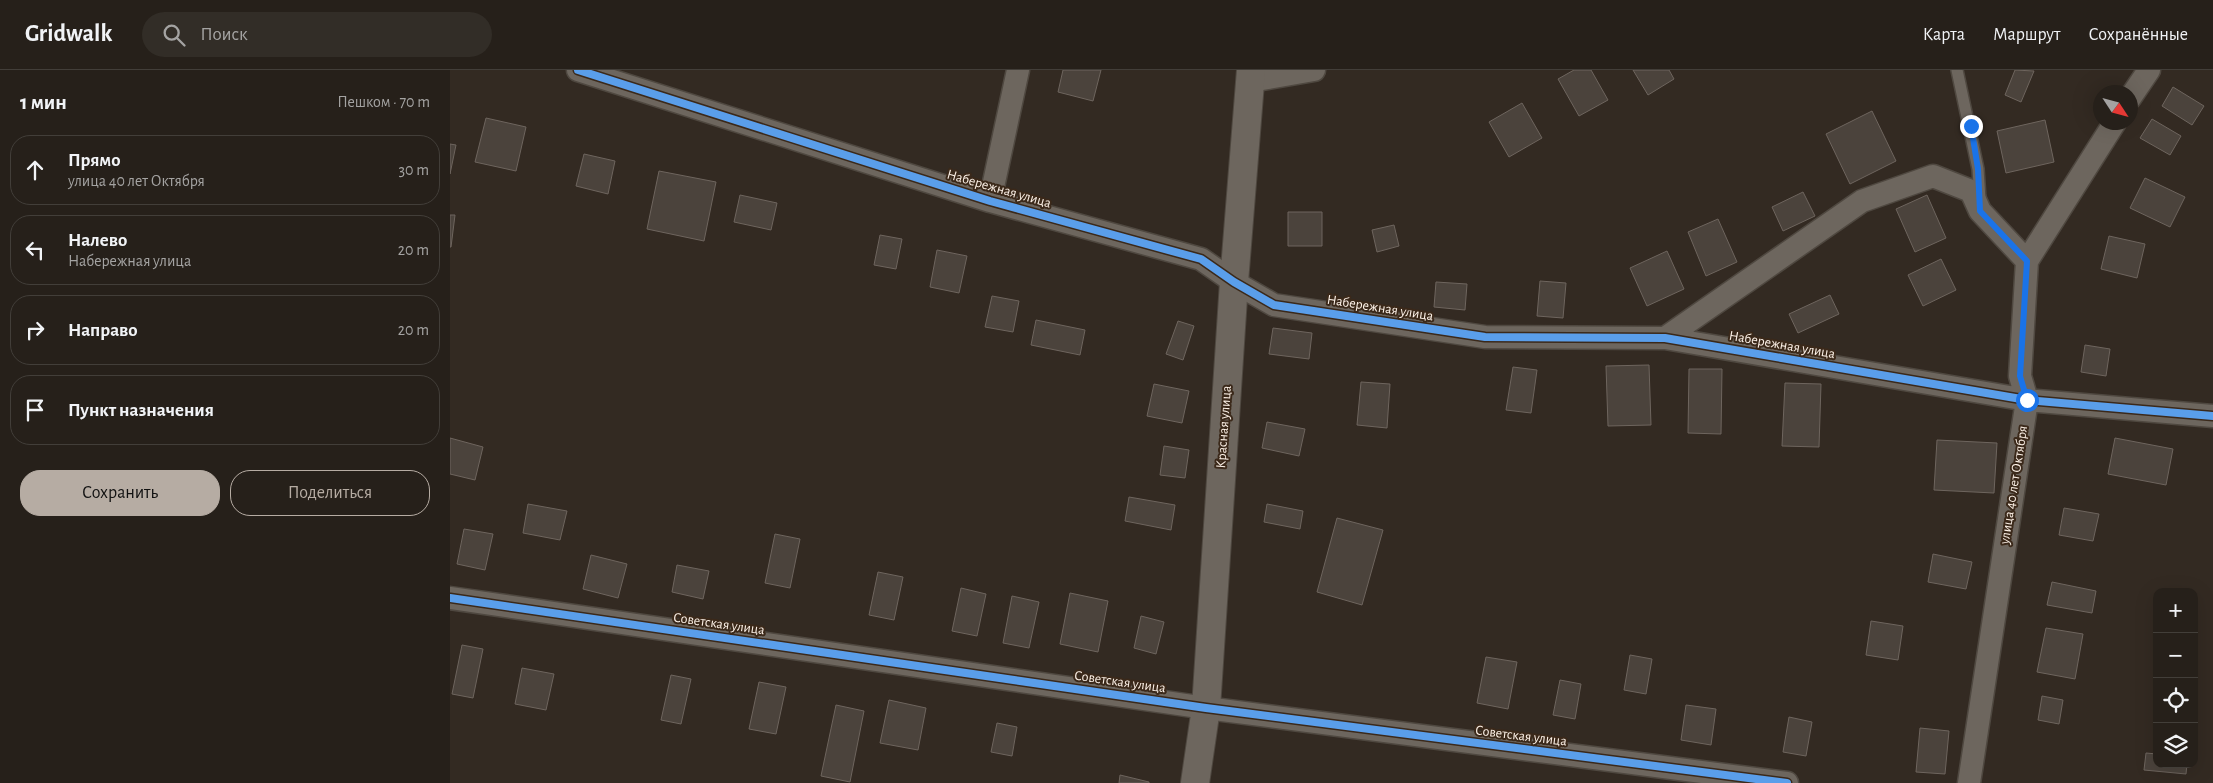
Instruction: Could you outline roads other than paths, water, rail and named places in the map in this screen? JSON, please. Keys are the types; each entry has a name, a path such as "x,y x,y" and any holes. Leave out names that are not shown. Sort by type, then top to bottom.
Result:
{"street":[{"name":"Набережная улица","path":"578,70 990,201 1201,259 1234,282 1274,305 1485,337 1664,338 2027,400 2213,416"},
{"name":"Набережная улица","path":"990,201 1018,70"},
{"path":"1251,76 1314,70"},
{"path":"2138,86 2149,70"},
{"name":"Красная улица","path":"1195,783 1206,708 1234,282 1251,76"},
{"name":"улица 40 лет Октября","path":"1968,783 2027,400 2020,376 2027,261 2110,130"},
{"path":"1664,338 1862,201 1933,176 1971,191 1980,211 2027,261"},
{"name":"Советская улица","path":"450,598 1206,708 1787,783"}],"lane":[{"path":"1957,70 1978,169 1980,211"}]}
